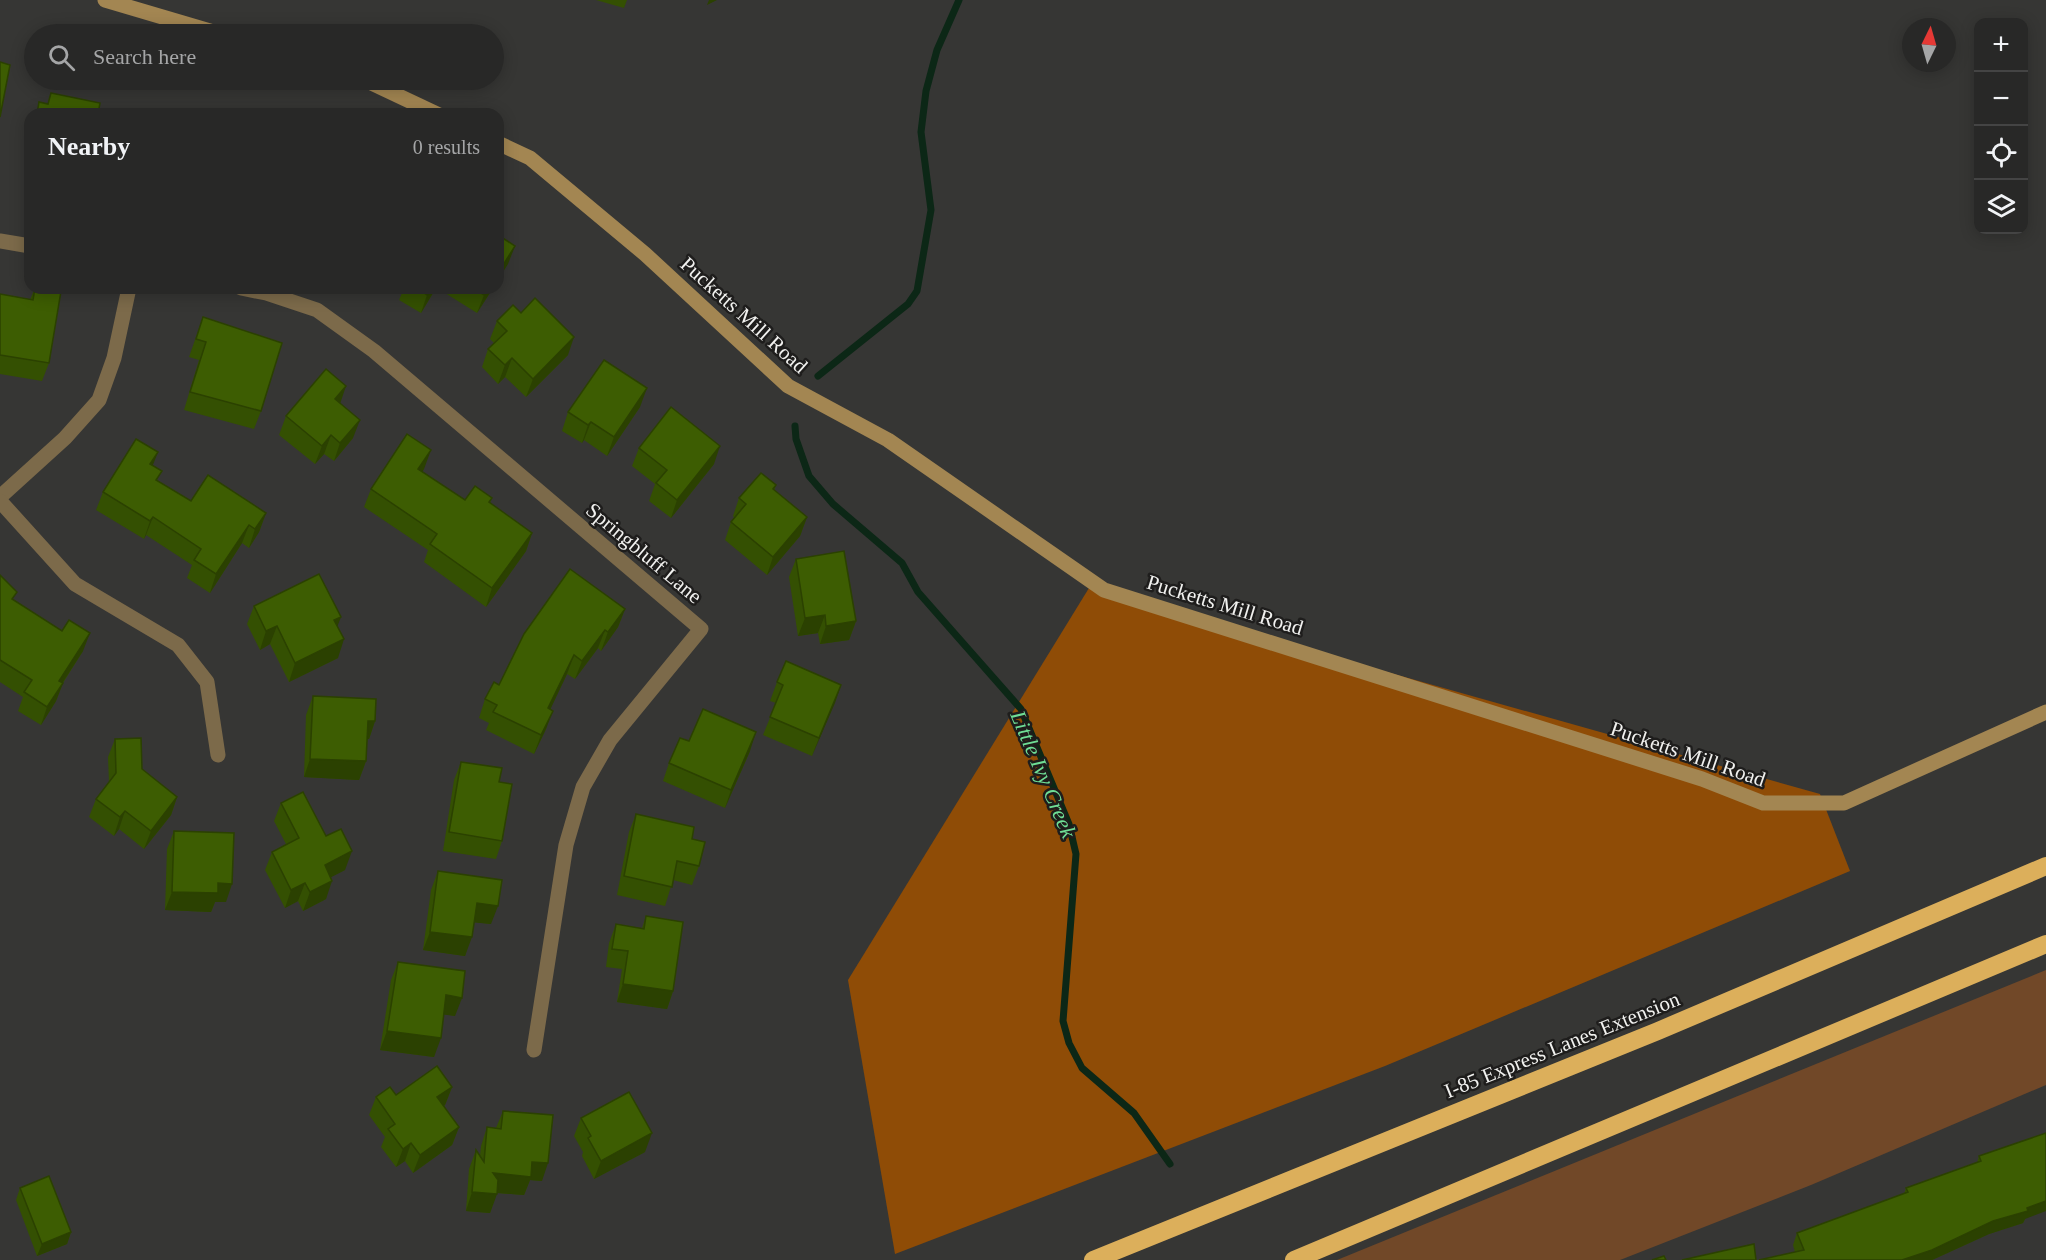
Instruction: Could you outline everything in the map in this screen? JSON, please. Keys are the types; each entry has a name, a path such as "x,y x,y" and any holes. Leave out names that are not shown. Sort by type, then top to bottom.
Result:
{"highway":[{"name":"I-85 Express Lanes Extension","path":"1093,1260 1658,1031 2046,866"},
{"path":"1294,1260 2046,944"}],"street":[{"path":"105,0 186,24"},
{"path":"385,90 424,108"},
{"name":"Pucketts Mill Road","path":"504,146 530,158 636,247 788,386 888,440 1104,590 1691,775 1763,803 1844,803 2046,712"},
{"path":"0,241 24,245"},
{"path":"128,294 114,358 99,400 65,438 0,499 75,584 178,645 207,682 218,755"},
{"name":"Springbluff Lane","path":"269,294 317,310 374,351 701,629 610,740 583,787 566,845 534,1050"}],"shaded area":[{"path":"1089,588 1820,794 1850,871 1385,1066 895,1254 848,980"},
{"path":"2046,970 2046,1085 1811,1185 1620,1260 1337,1260"}],"building":[{"path":"0,62 10,65 0,117"},
{"path":"51,93 100,103 99,108 38,108 39,102 48,104"},
{"path":"504,239 515,246 504,263"},
{"path":"0,294 33,300 34,294 60,294 49,363 0,355"},
{"path":"535,298 574,337 533,379 512,358 505,365 488,349 507,331 497,321 513,305 521,313"},
{"path":"203,317 282,343 261,411 190,392 206,342 196,339"},
{"path":"604,360 647,388 614,437 591,422 588,425 568,412"},
{"path":"326,369 346,386 335,399 360,420 340,443 331,435 322,446 286,416"},
{"path":"671,407 720,446 677,500 656,483 667,470 639,448"},
{"path":"407,434 431,450 418,469 465,500 475,486 492,498 489,502 532,533 492,588 430,544 437,534 371,489"},
{"path":"136,439 158,452 150,464 162,471 156,480 191,501 208,475 266,513 255,529 249,525 216,574 194,560 201,549 153,517 150,521 103,492"},
{"path":"761,473 776,485 773,489 807,517 773,557 731,522 746,504 739,498"},
{"path":"844,551 856,621 826,626 825,615 805,618 796,559"},
{"path":"570,569 625,609 608,632 605,630 582,661 574,655 548,708 553,711 541,735 493,712 497,705 485,699 494,682 499,685 524,634"},
{"path":"319,574 341,617 334,620 344,639 295,663 277,626 266,631 254,606"},
{"path":"0,575 17,592 12,599 62,631 69,620 90,633 59,681 63,683 47,707 24,692 32,680 0,660"},
{"path":"786,661 841,685 819,738 770,717 783,685 777,682"},
{"path":"313,696 376,699 375,721 368,721 366,761 310,759"},
{"path":"703,709 756,732 731,790 669,763 680,738 689,741"},
{"path":"141,738 142,769 177,797 151,831 125,811 120,817 96,799 116,773 115,739"},
{"path":"461,762 502,768 499,782 512,784 502,841 449,832"},
{"path":"303,792 326,836 341,829 352,851 325,865 332,881 310,892 305,883 291,890 272,852 299,838 281,803"},
{"path":"636,814 694,827 692,839 705,842 699,866 677,861 672,887 624,876"},
{"path":"174,831 234,833 232,884 218,883 218,893 172,892"},
{"path":"438,871 502,880 498,906 477,903 472,937 430,932"},
{"path":"646,916 683,922 673,991 623,984 628,951 612,949 616,924 644,929"},
{"path":"398,962 465,971 462,998 446,995 441,1038 387,1031"},
{"path":"437,1066 452,1087 437,1097 459,1127 420,1155 411,1143 403,1149 388,1129 395,1124 376,1097 390,1087 396,1095"},
{"path":"629,1092 652,1133 601,1161 588,1138 591,1136 581,1118"},
{"path":"503,1111 553,1115 548,1163 532,1162 531,1177 493,1173 498,1180 497,1194 472,1192 476,1150 484,1162 487,1127 501,1129"},
{"path":"2046,1133 2046,1201 2027,1208 2028,1211 1993,1221 1932,1250 1902,1260 1759,1260 1804,1250 1797,1233 1908,1192 1906,1188 1981,1161 1979,1156"},
{"path":"49,1176 71,1232 42,1244 20,1188"},
{"path":"1754,1244 1756,1260 1682,1260"},
{"path":"1664,1256 1666,1260 1652,1260"}],"waterway":[{"name":"Little Ivy Creek","path":"818,376 908,304 917,291 931,210 921,132 926,91 937,50 959,0"},
{"name":"Little Ivy Creek","path":"795,426 796,439 809,476 833,504 902,563 918,592 1021,709 1069,824 1076,854 1063,1021 1069,1043 1082,1068 1134,1113 1170,1164"}]}
